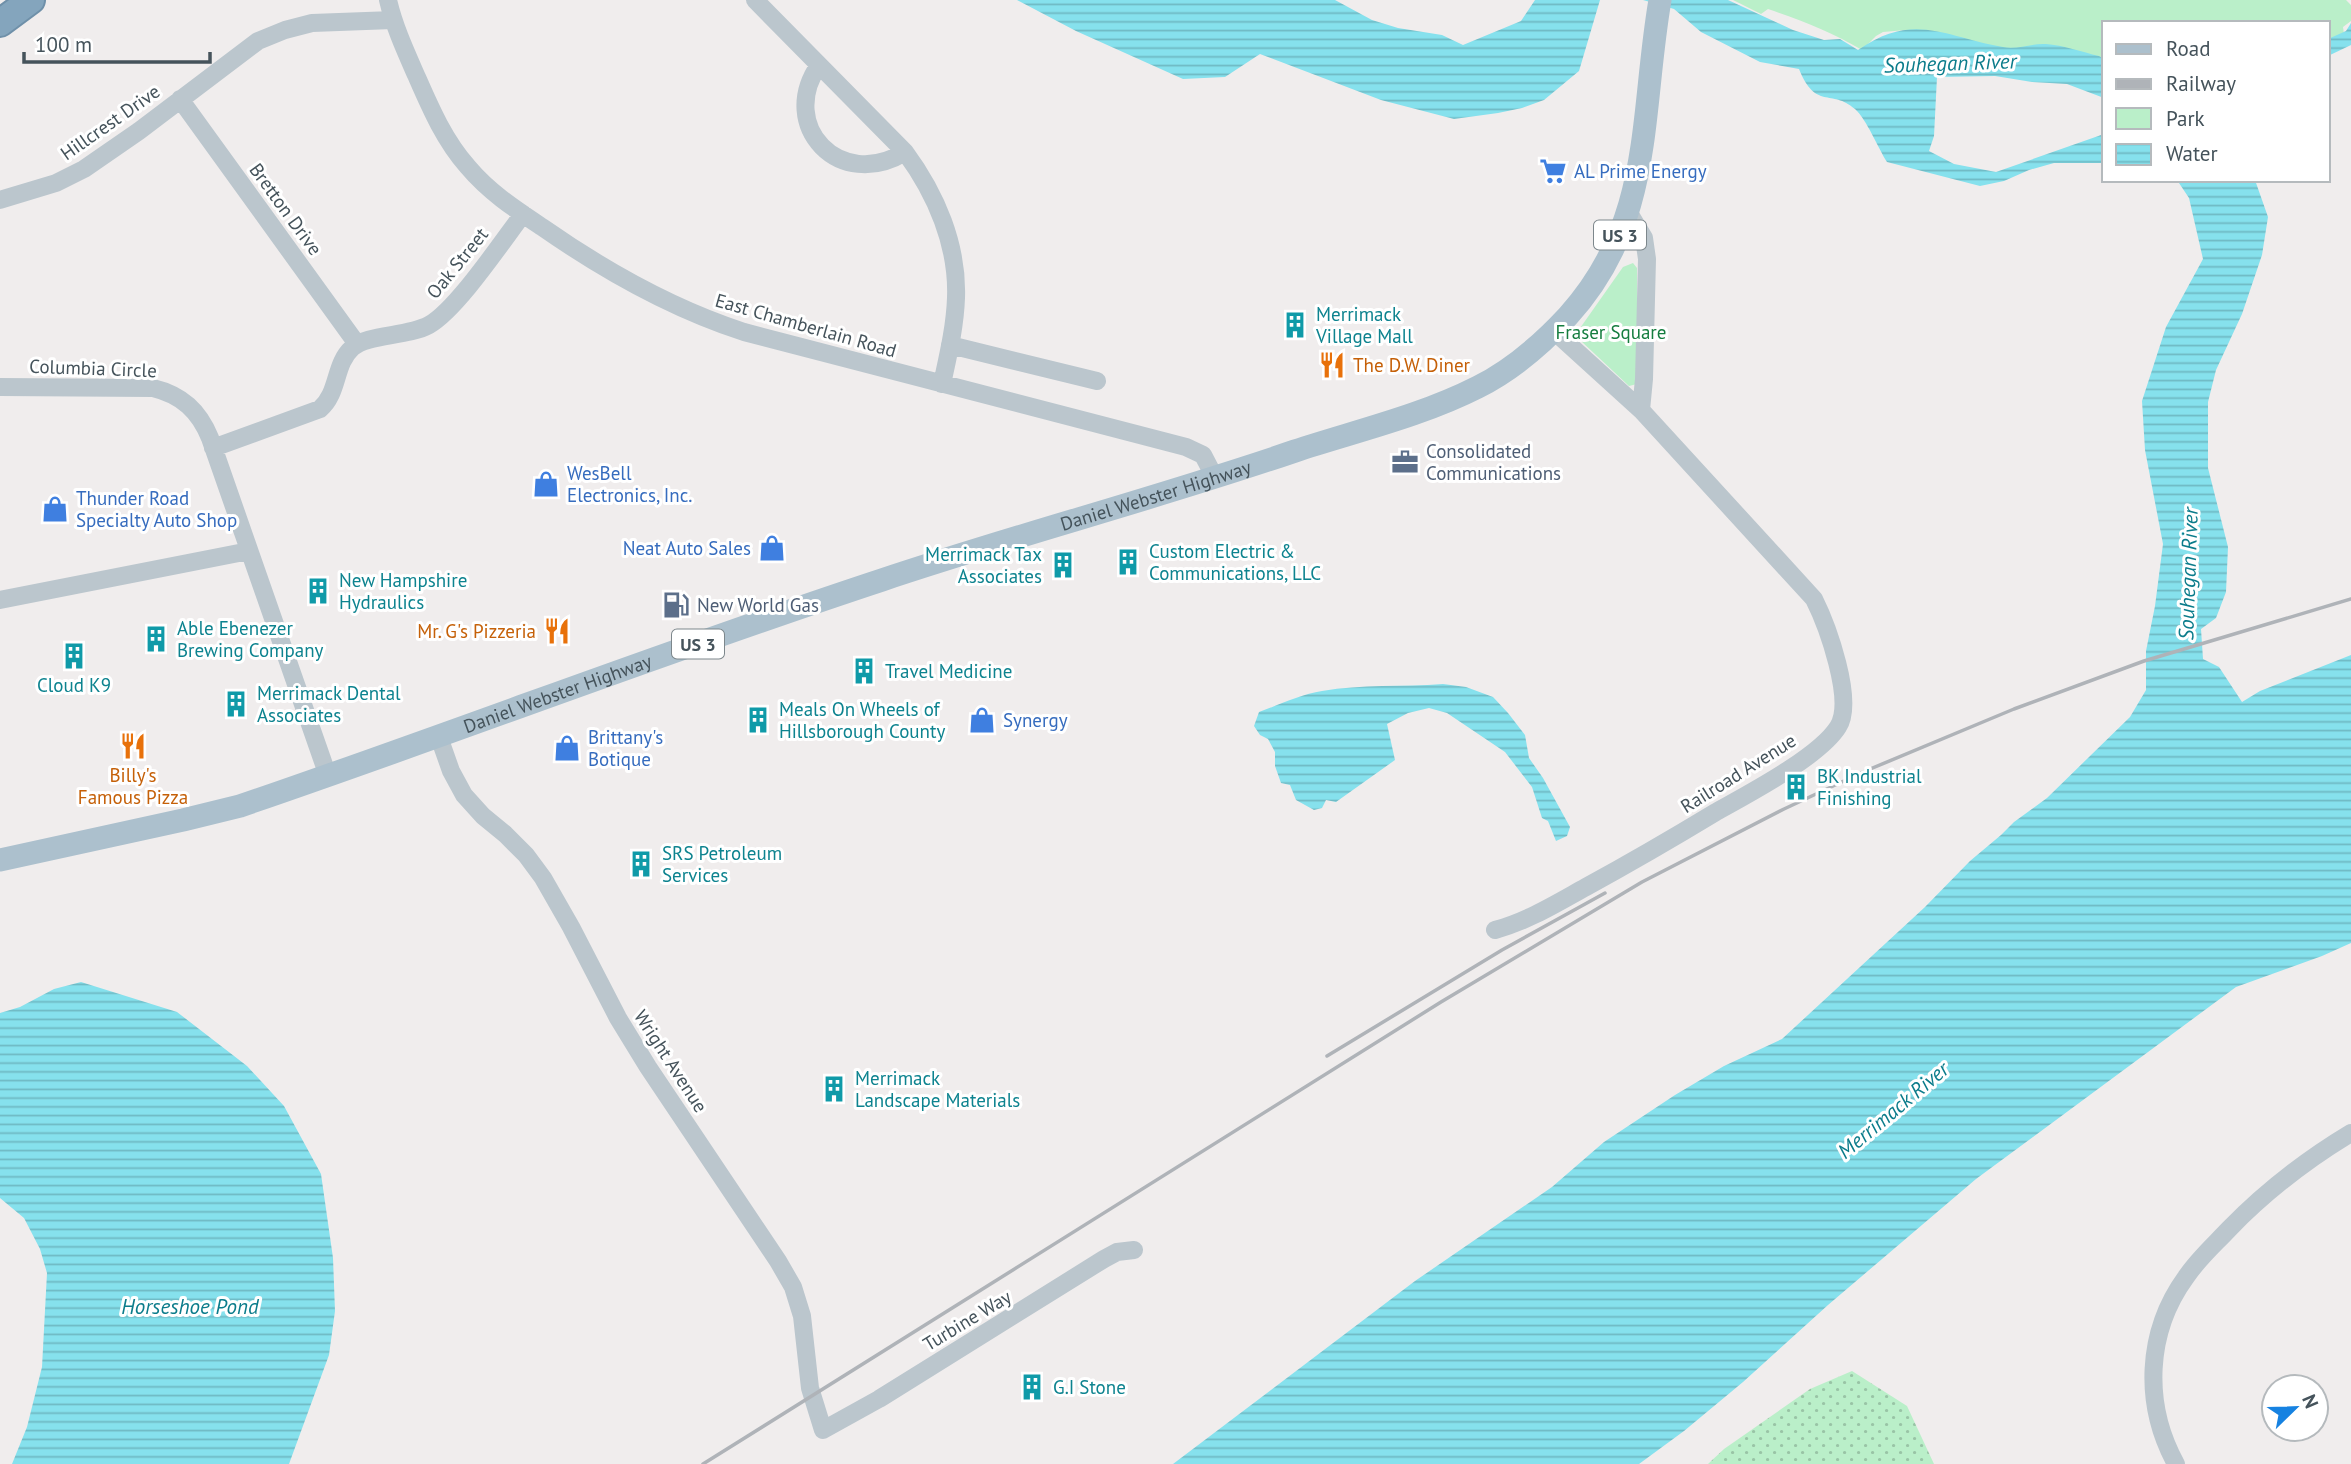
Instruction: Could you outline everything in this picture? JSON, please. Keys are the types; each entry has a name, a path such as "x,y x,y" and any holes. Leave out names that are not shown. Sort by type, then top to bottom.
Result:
{"highway":[{"path":"0,23 31,0"}],"main road":[{"name":"Daniel Webster Highway","path":"0,860 240,806 879,580 1215,478 1453,398 1480,386 1505,371 1554,331 1590,288 1614,246 1629,213 1641,160 1660,0"}],"street":[{"name":"East Chamberlain Road","path":"388,0 393,20 432,112 468,168 488,188 523,215 588,259 638,288 717,323 1186,447 1203,455 1215,478"},
{"path":"755,0 905,152 939,210 955,267 956,297 942,384"},
{"name":"Hillcrest Drive","path":"0,200 56,183 84,169 246,48 271,35 312,23 393,20"},
{"path":"819,65 808,83 805,110 808,123 823,148 834,157 859,166 885,163 905,152"},
{"name":"Bretton Drive","path":"180,99 357,344"},
{"path":"1629,213 1644,238 1647,259 1641,410"},
{"name":"Oak Street","path":"357,344 422,329 442,316 523,215"},
{"name":"Railroad Avenue","path":"1495,930 1526,919 1566,898 1751,792 1814,751 1838,727 1841,720 1843,692 1840,675 1826,626 1814,599 1641,410 1554,331"},
{"path":"213,448 320,409 333,392 343,360 357,344"},
{"path":"950,345 1097,382"},
{"name":"Columbia Circle","path":"0,387 138,386 168,391 180,397 198,415 213,448 328,776"},
{"path":"0,600 249,551"},
{"name":"Wright Avenue","path":"439,737 451,771 464,795 526,855 543,878 618,1018 793,1287 802,1316 810,1388 823,1430"},
{"path":"2176,1464 2159,1425 2152,1373 2155,1347 2172,1298 2194,1266 2246,1212 2293,1172 2351,1133"},
{"name":"Turbine Way","path":"823,1430 879,1399 1104,1259 1117,1252 1134,1250"}],"green space":[{"path":"1733,0 2346,0 2351,5 2351,21 2343,27 2344,34 2330,43 2330,21 2102,21 2102,67 2001,57 1906,30 1883,32 1862,50 1804,22 1768,9 1761,14"},
{"name":"Fraser Square","path":"1633,263 1637,268 1637,384 1629,386 1581,341 1578,331 1623,267"},
{"path":"1852,1371 1907,1406 1934,1464 1708,1464 1724,1449 1810,1389"}],"water":[{"path":"1017,0 1335,0 1372,20 1398,28 1442,35 1463,45 1521,21 1535,0 1600,0 1579,71 1544,100 1522,108 1454,119 1381,100 1260,54 1225,77 1183,79 1076,31"},
{"name":"Souhegan River","path":"1643,0 1728,0 1793,30 1824,40 1840,39 1858,50 1878,38 1913,29 1946,33 2003,47 2046,44 2099,56 2102,58 2102,97 2067,84 1995,76 1937,77 1934,136 1929,151 1954,164 1996,172 2102,135 2102,163 2054,163 2004,181 1980,186 1887,162 1855,109 1839,100 1818,95 1805,82 1799,69 1760,62 1701,32 1674,9"},
{"path":"2351,23 2351,45 2330,55 2330,38 2346,31"},
{"path":"2178,182 2256,182 2268,217 2262,255 2242,314 2216,370 2208,402 2208,468 2228,547 2226,592 2216,618 2201,629 2203,659 2219,667 2242,702 2260,691 2351,655 2351,943 2236,987 1976,1179 1828,1305 1743,1382 1639,1464 1173,1464 1415,1281 1552,1187 1604,1142 1724,1066 1782,1039 1925,907 1970,861 2014,822 2047,798 2130,717 2146,690 2146,651 2163,544 2145,450 2142,401 2166,327 2203,259 2189,198"},
{"path":"1443,684 1466,687 1493,697 1508,713 1525,735 1529,758 1570,827 1567,836 1556,841 1548,821 1542,818 1532,787 1505,752 1447,713 1429,708 1408,713 1387,724 1395,760 1336,802 1326,800 1322,808 1314,810 1296,800 1290,785 1281,783 1275,766 1275,752 1268,739 1260,735 1254,726 1259,712 1314,692 1352,687"},
{"name":"Horseshoe Pond","path":"81,982 177,1012 247,1066 284,1106 321,1174 333,1258 335,1311 329,1355 289,1464 12,1464 27,1427 42,1367 47,1273 40,1249 24,1218 0,1198 0,1013 20,1007 54,989"}],"railway":[{"path":"703,1464 1441,1002 1642,882 1863,772 2014,709 2144,661 2351,599"},
{"path":"1327,1056 1502,950 1605,893"}],"place":[{"name":"AL Prime Energy","path":"1553,171"},
{"name":"Merrimack Village Mall","path":"1295,325"},
{"name":"The D.W. Diner","path":"1332,365"},
{"name":"Consolidated Communications","path":"1405,462"},
{"name":"WesBell Electronics, Inc.","path":"546,484"},
{"name":"Thunder Road Specialty Auto Shop","path":"55,509"},
{"name":"Neat Auto Sales","path":"772,548"},
{"name":"Custom Electric & Communications, LLC","path":"1128,562"},
{"name":"Merrimack Tax Associates","path":"1063,565"},
{"name":"New Hampshire Hydraulics","path":"318,591"},
{"name":"New World Gas","path":"676,605"},
{"name":"Mr. G's Pizzeria","path":"557,631"},
{"name":"Able Ebenezer Brewing Company","path":"156,639"},
{"name":"Cloud K9","path":"74,656"},
{"name":"Travel Medicine","path":"864,671"},
{"name":"Merrimack Dental Associates","path":"236,704"},
{"name":"Meals On Wheels of Hillsborough County","path":"758,720"},
{"name":"Synergy","path":"982,720"},
{"name":"Billy's Famous Pizza","path":"133,746"},
{"name":"Brittany's Botique","path":"567,748"},
{"name":"BK Industrial Finishing","path":"1796,787"},
{"name":"SRS Petroleum Services","path":"641,864"},
{"name":"Merrimack Landscape Materials","path":"834,1089"},
{"name":"G.I Stone","path":"1032,1387"}],"water label":[{"name":"Merrimack River","path":"1893,1110"}]}
